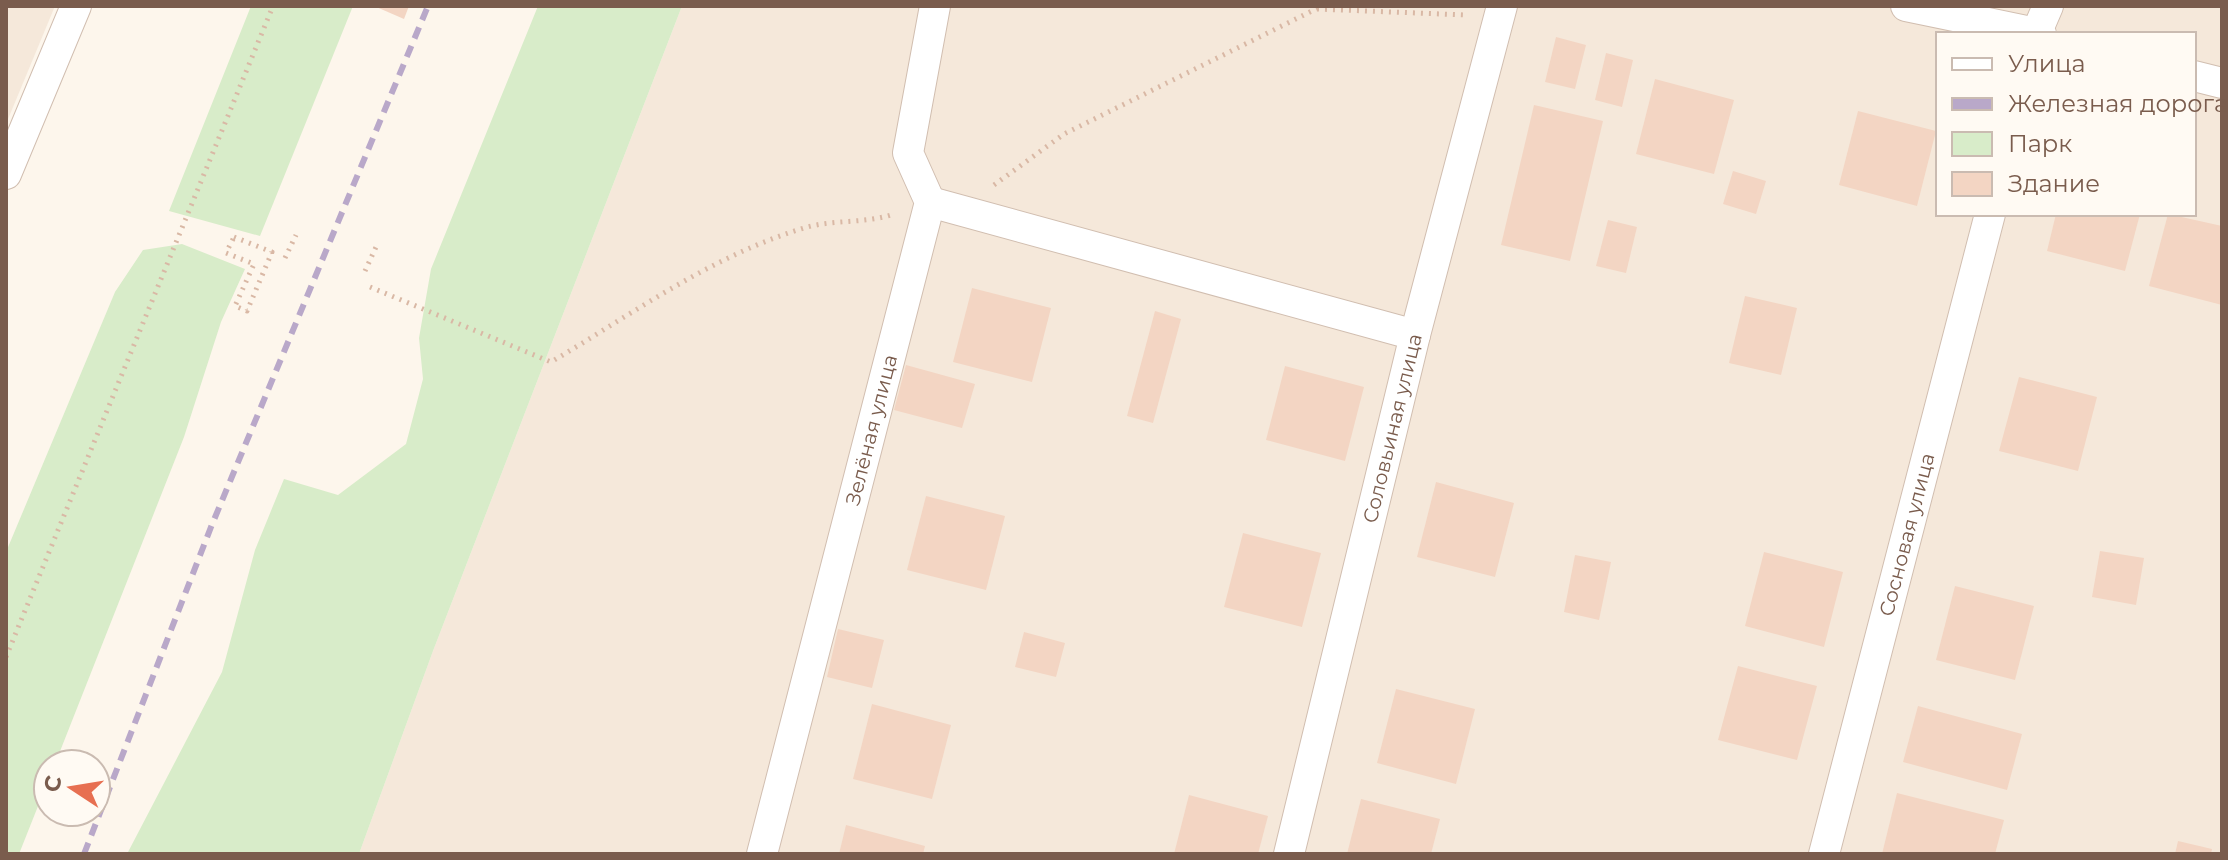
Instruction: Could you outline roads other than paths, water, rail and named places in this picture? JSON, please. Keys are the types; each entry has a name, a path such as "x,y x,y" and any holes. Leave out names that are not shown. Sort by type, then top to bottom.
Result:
{"street":[{"path":"6,174 76,6"},
{"path":"935,6 908,153 930,202 1415,335"},
{"path":"1906,6 2040,27"},
{"name":"Соловьиная улица","path":"1289,854 1415,335 1500,11"},
{"path":"2196,76 2222,83"},
{"name":"Зелёная улица","path":"762,854 930,202"},
{"name":"Сосновая улица","path":"1824,854 1989,216"}],"railway":[{"path":"84,854 211,527 428,6"}]}
